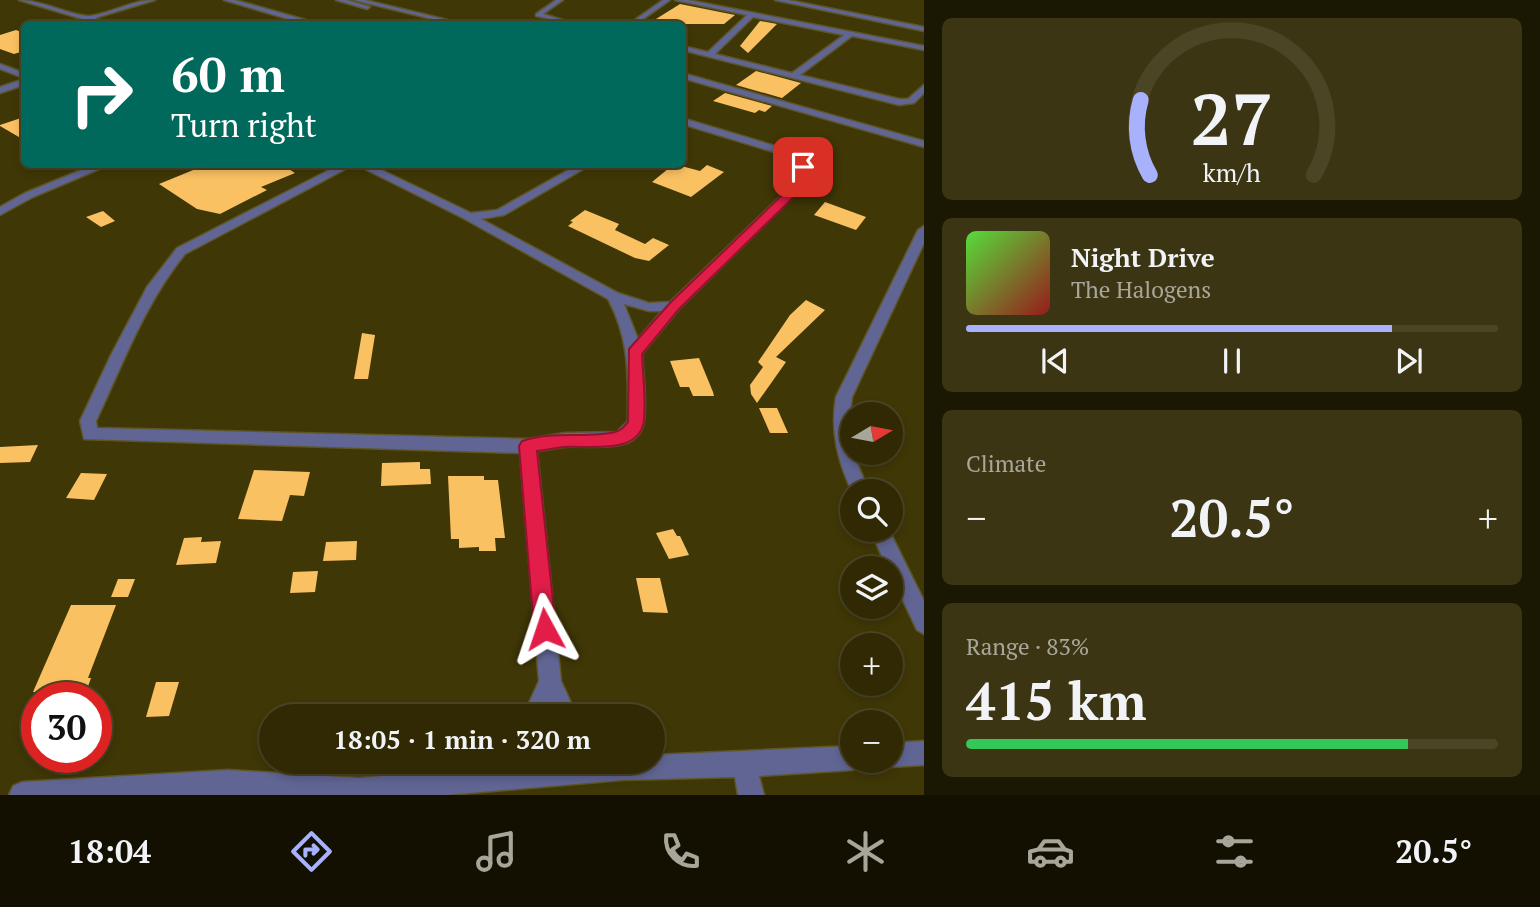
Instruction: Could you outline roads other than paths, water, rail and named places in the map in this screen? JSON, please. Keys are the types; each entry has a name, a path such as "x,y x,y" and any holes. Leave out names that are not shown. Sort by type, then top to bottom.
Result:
{"street":[{"path":"22,0 94,21"},
{"path":"86,19 152,0"},
{"path":"227,0 306,21"},
{"path":"339,0 415,19 438,19"},
{"path":"357,0 447,21"},
{"path":"560,0 537,15 561,21"},
{"path":"636,21 667,0"},
{"path":"678,0 924,48"},
{"path":"778,0 924,29"},
{"path":"376,9 384,6"},
{"path":"710,54 752,14"},
{"path":"900,24 899,27 913,39 906,45"},
{"path":"794,75 850,34"},
{"path":"686,49 899,102 911,101 924,88"},
{"path":"0,66 21,77"},
{"path":"686,76 924,144"},
{"path":"0,90 21,80"},
{"path":"635,353 674,306 808,177 806,170 788,153 686,122"},
{"path":"0,212 29,195 96,168"},
{"path":"341,168 201,240 175,258 158,281 88,421 90,433 528,446 565,440 621,438 629,433 636,422 635,353 624,316 613,296"},
{"path":"368,168 467,216 613,296 649,307 674,306"},
{"path":"467,216 500,213 580,168"},
{"path":"498,234 500,213"},
{"path":"856,479 843,449 840,419 844,397 924,230"},
{"path":"528,446 550,682 560,704"},
{"path":"885,542 924,623"},
{"path":"540,704 550,682"},
{"path":"903,754 924,753"},
{"path":"665,764 744,765 840,759"},
{"path":"744,765 751,795"},
{"path":"477,779 483,774"},
{"path":"22,795 228,782 359,790 524,774"}]}
